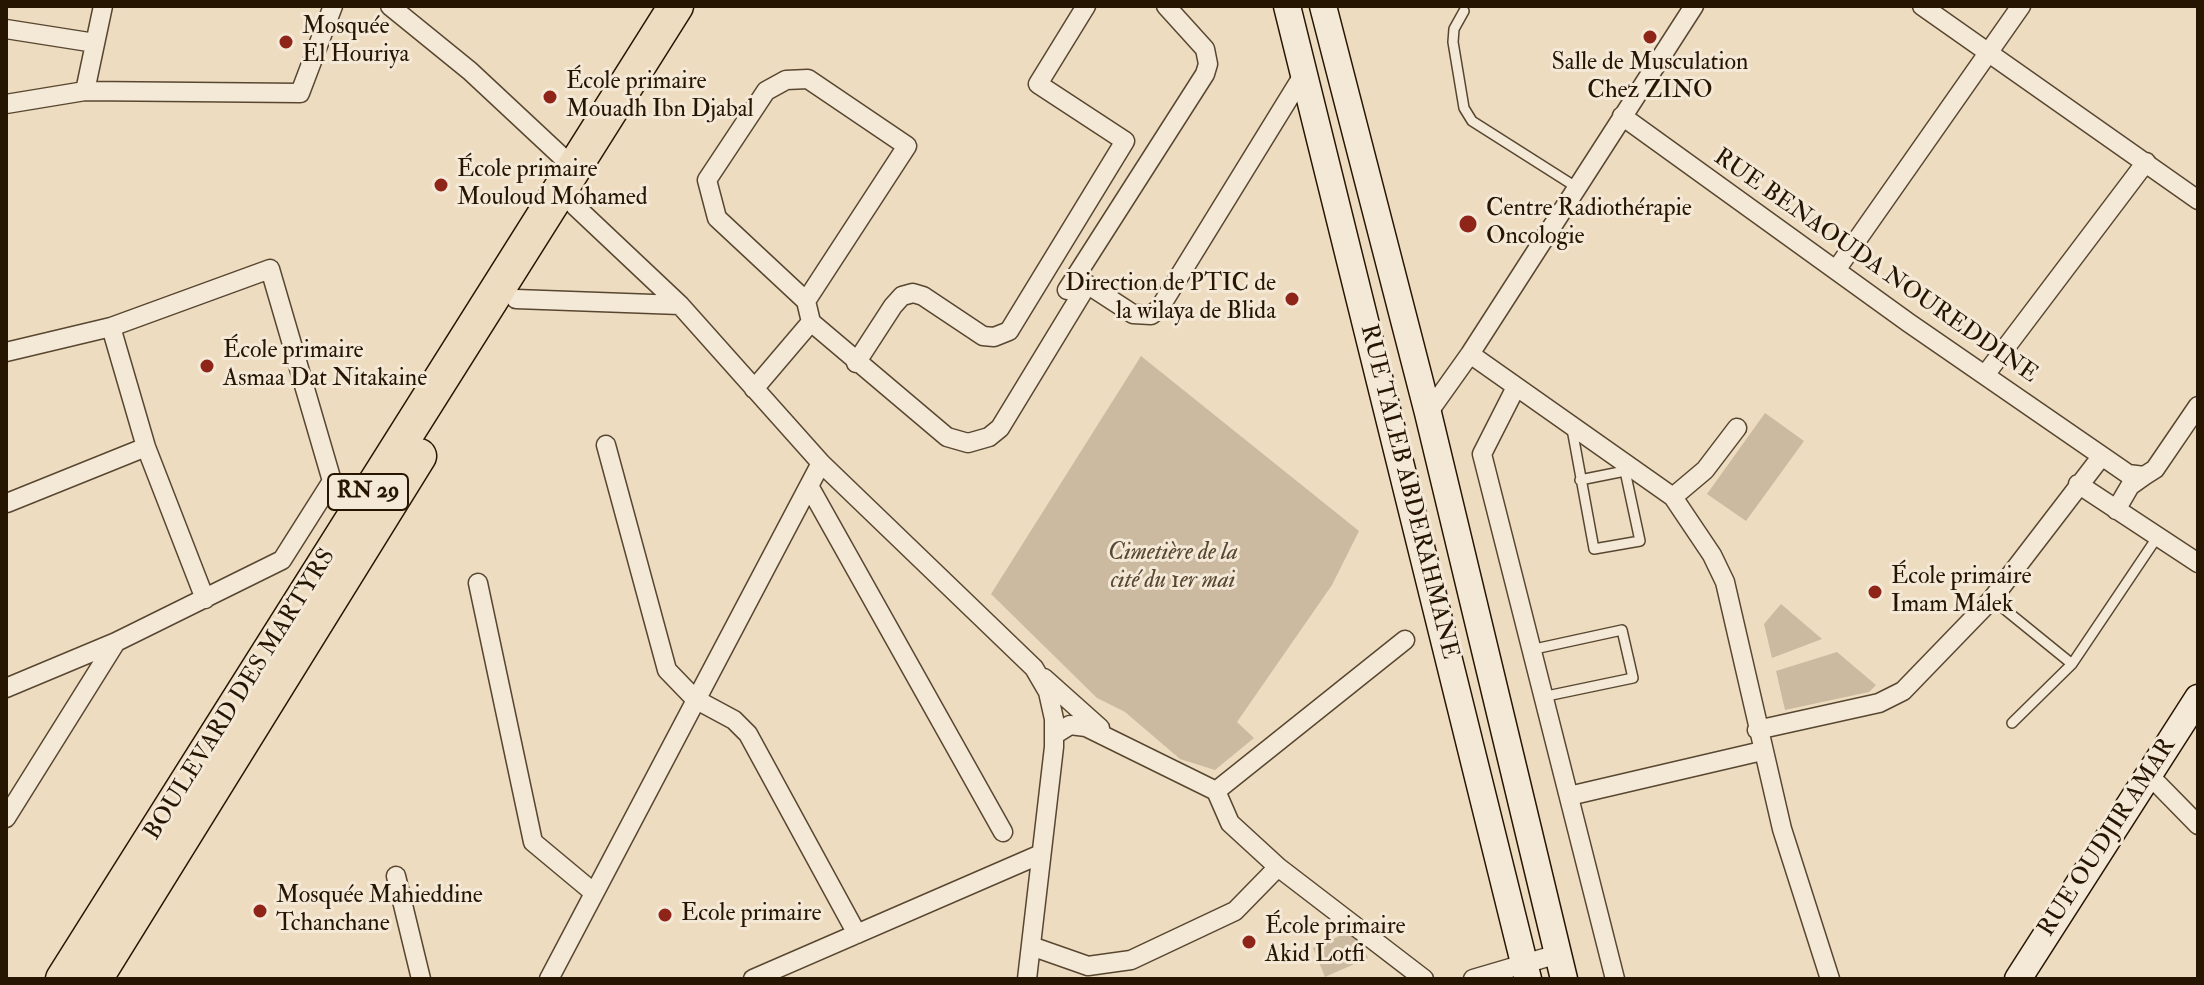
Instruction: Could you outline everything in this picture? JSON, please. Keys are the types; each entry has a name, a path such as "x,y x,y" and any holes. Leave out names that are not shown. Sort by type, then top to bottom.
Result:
{"highway":[{"name":"BOULEVARD DES MARTYRS","path":"95,979 575,169 676,6"},
{"name":"BOULEVARD DES MARTYRS","path":"63,979 382,493 516,299 701,6"}],"main road":[{"name":"RUE TALEB ABDERAHMANE","path":"1287,6 1526,971"},
{"name":"RUE TALEB ABDERAHMANE","path":"1323,6 1428,413 1561,966"},
{"name":"RUE OUDJIR AMAR","path":"2018,979 2197,703"}],"street":[{"path":"85,91 103,6"},
{"path":"6,104 85,91 300,93 333,6"},
{"path":"377,6 394,9 470,71 575,169"},
{"path":"856,363 902,296 913,293 923,296 983,336 994,337 1009,331 1125,141 1038,84 1086,6"},
{"path":"806,301 907,146 808,79 786,80 766,91 707,180 717,218 806,301 811,322 947,437 968,443 978,441 1000,428 1077,287 1205,74 1208,64 1205,49 1166,6"},
{"path":"1428,413 1470,354 1694,6"},
{"path":"1922,6 2198,200"},
{"path":"1836,270 2021,6"},
{"path":"6,29 95,43"},
{"path":"1042,275 1077,287 1133,314 1151,315 1159,309 1305,72"},
{"name":"RUE BENAOUDA NOUREDDINE","path":"1622,116 2101,457 2128,474 2144,476"},
{"path":"1985,375 2146,162"},
{"path":"575,206 680,305 821,463 1082,714 1116,739 1216,791 1230,823 1278,867 1424,979"},
{"path":"6,352 111,327 270,269 332,481 282,560 116,642 6,688"},
{"path":"516,299 680,305"},
{"path":"754,389 811,322"},
{"path":"111,327 146,447 205,599"},
{"path":"1470,354 1630,470 1673,497 1725,582 1762,751 1800,890 1830,979"},
{"path":"1516,387 1482,454 1615,979"},
{"path":"2116,510 2130,486 2171,449 2198,406"},
{"path":"1673,497 1705,470 1737,428"},
{"path":"606,445 667,670 695,699 734,720 748,734 857,934"},
{"path":"7,503 146,447"},
{"path":"1757,730 1879,703 1903,691 1992,599 2101,457"},
{"path":"549,979 821,463"},
{"path":"332,481 382,493"},
{"path":"2078,484 2198,563"},
{"path":"809,486 1003,832"},
{"path":"478,583 533,842 593,892"},
{"path":"1216,791 1405,640"},
{"path":"6,818 116,642"},
{"path":"1027,979 1054,735 1048,692 1034,668"},
{"path":"1054,735 1070,725 1116,739"},
{"path":"1569,796 1762,751"},
{"path":"2149,775 2198,825"},
{"path":"753,979 1041,854"},
{"path":"1031,946 1088,966 1131,960 1235,911 1278,867"},
{"path":"396,876 421,979"},
{"path":"1473,979 1561,966"}],"lane":[{"path":"1464,11 1454,29 1453,42 1464,108 1472,121 1576,187"},
{"path":"1571,425 1580,480 1594,549 1640,541 1630,470 1580,480"},
{"path":"2012,723 2072,664 2158,536"},
{"path":"1992,599 2072,664"},
{"path":"1530,650 1622,630 1633,678 1542,697"}],"green space":[{"name":"Cimetière de la cité du 1er mai","path":"1141,356 1359,531 1332,585 1237,722 1254,738 1215,770 1180,759 1125,712 1097,698 991,594"},
{"path":"1765,413 1804,441 1746,521 1707,494"},
{"path":"1781,604 1822,639 1772,658 1764,624"},
{"path":"1837,652 1876,685 1869,692 1785,710 1776,671"},
{"path":"1355,929 1368,958 1325,977 1313,948"}],"place":[{"name":"Salle de Musculation Chez ZINO","path":"1650,37"},
{"name":"Mosquée El Houriya","path":"286,42"},
{"name":"École primaire Mouadh Ibn Djabal","path":"550,97"},
{"name":"École primaire Mouloud Mohamed","path":"441,185"},
{"name":"Centre Radiothérapie Oncologie","path":"1468,224"},
{"name":"Direction de PTIC de la wilaya de Blida","path":"1292,299"},
{"name":"École primaire Asmaa Dat Nitakaine","path":"207,366"},
{"name":"École primaire Imam Malek","path":"1875,592"},
{"name":"Mosquée Mahieddine Tchanchane","path":"260,911"},
{"name":"Ecole primaire","path":"665,915"},
{"name":"École primaire Akid Lotfi","path":"1249,942"}]}
